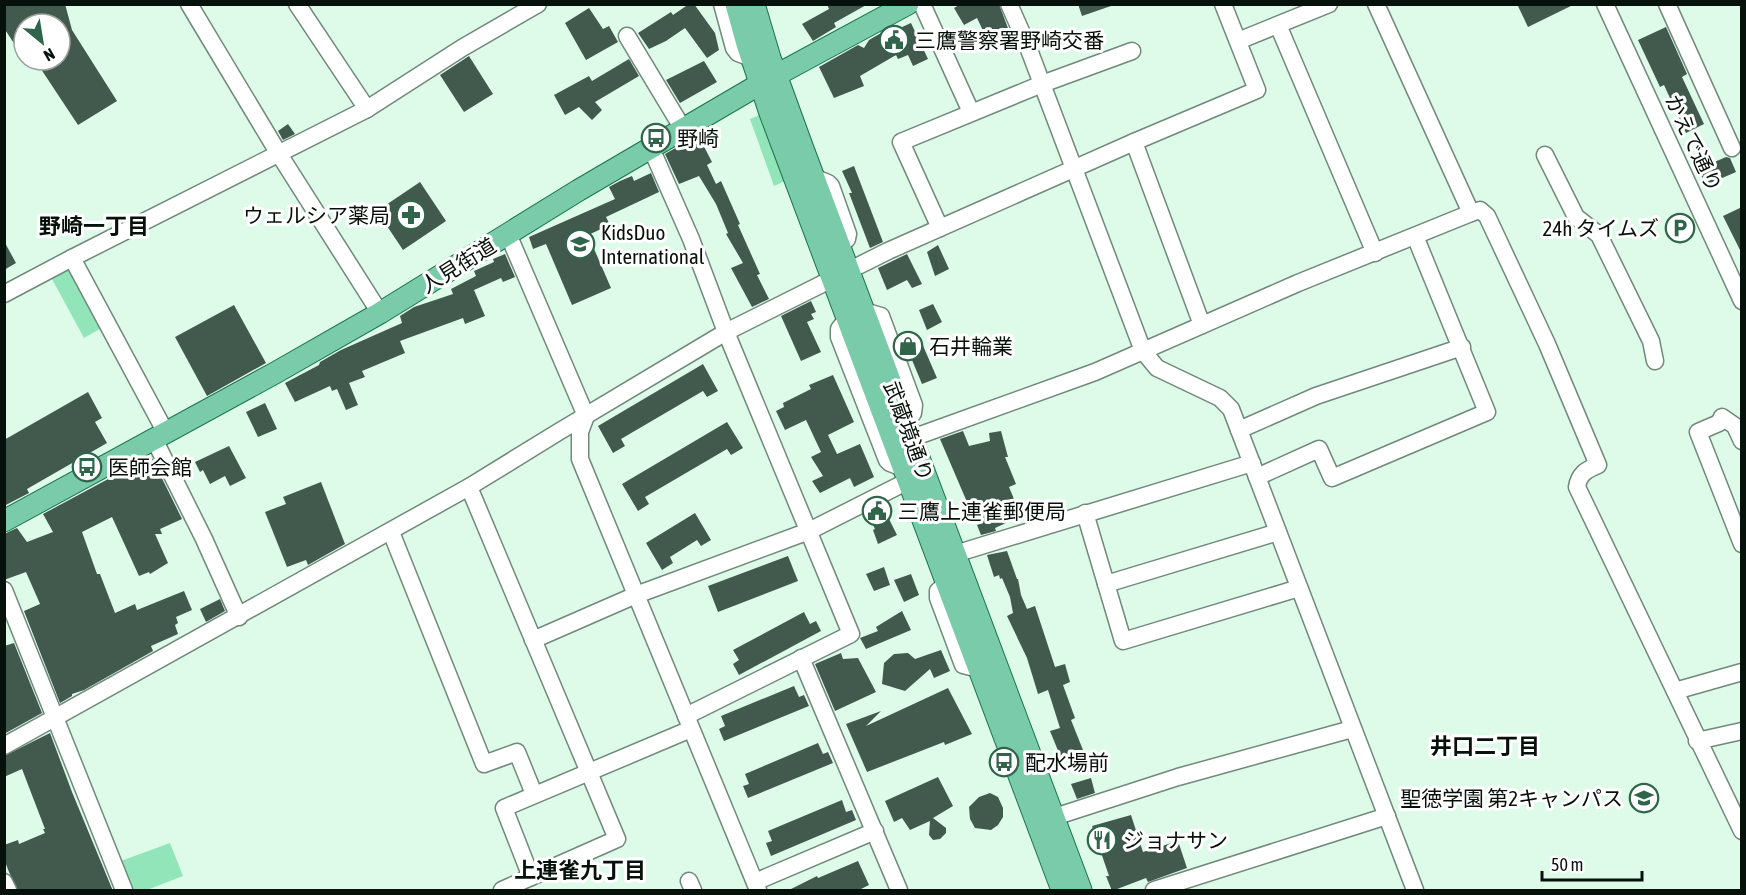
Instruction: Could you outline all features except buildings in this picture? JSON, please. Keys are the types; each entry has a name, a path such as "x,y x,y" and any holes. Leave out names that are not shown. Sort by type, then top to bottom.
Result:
{"main road":[{"name":"武蔵境通り","path":"736,4 751,58 768,80 813,177 839,247 840,274"},
{"name":"人見街道","path":"4,521 228,400 380,313 683,129 908,4"},
{"name":"武蔵境通り","path":"760,9 768,80 855,315 906,475 946,557 1020,728 1046,820"},
{"name":"武蔵境通り","path":"855,315 909,430 946,557 946,583 1017,771 1046,820 1077,890"},
{"path":"1017,771 1022,775 1027,772 1020,750 1020,728"}],"street":[{"path":"189,4 279,154 380,313"},
{"path":"297,4 367,109"},
{"path":"4,294 367,109 462,48 538,4"},
{"path":"722,4 734,48 738,53 751,58"},
{"path":"922,4 971,112"},
{"path":"1009,4 1042,84 1143,351 1157,368 1220,398 1231,409 1415,891"},
{"path":"4,746 391,532 560,430 583,424 726,332 840,274 940,228 1257,90 1223,4"},
{"path":"1238,41 1329,4"},
{"path":"1376,4 1471,213"},
{"name":"かえで通り","path":"1605,4 1742,301"},
{"path":"1667,4 1732,148"},
{"path":"1278,25 1375,253"},
{"path":"627,36 683,129"},
{"path":"940,228 901,142 1042,84 1132,51"},
{"path":"1134,142 1202,325"},
{"path":"531,877 504,808 588,772 688,722 801,658 851,634 726,332 691,238 651,148"},
{"path":"1545,154 1576,217 1599,235 1651,341 1655,361"},
{"path":"909,430 1095,372 1202,325 1480,210 1487,216 1547,344 1598,465 1586,470 1578,477 1577,487 1697,741 1738,813 1742,831"},
{"path":"508,234 583,424 580,459 756,886 875,831"},
{"path":"946,557 1085,513 1255,470 1319,449 1332,478 1487,412 1415,236"},
{"path":"72,258 160,436 239,617"},
{"path":"1239,430 1316,396 1462,347"},
{"path":"1742,441 1735,426 1722,417 1719,423 1698,432 1742,544"},
{"path":"533,640 636,596 809,531 906,475"},
{"path":"469,487 617,839 502,891"},
{"path":"1085,513 1123,641 1299,588"},
{"path":"391,532 484,764 517,752 534,794"},
{"path":"1106,584 1278,532"},
{"path":"4,590 124,891"},
{"path":"801,658 900,891"},
{"path":"1675,691 1742,672"},
{"path":"1046,820 1178,777 1352,729"},
{"path":"1697,741 1742,730"},
{"path":"1154,891 1388,816"},
{"path":"4,882 8,891"}],"green space":[{"path":"762,114 787,180 774,186 750,119"},
{"path":"71,269 103,327 84,338 52,279"},
{"path":"170,843 183,876 147,890 133,890 121,861"}],"place":[{"name":"三鷹警察署野崎交番","path":"894,40"},
{"name":"野崎","path":"656,138"},
{"name":"ウェルシア薬局","path":"411,215"},
{"name":"24h タイムズ","path":"1680,228"},
{"name":"KidsDuo International","path":"580,244"},
{"name":"石井輪業","path":"908,346"},
{"name":"医師会館","path":"87,467"},
{"name":"三鷹上連雀郵便局","path":"877,511"},
{"name":"配水場前","path":"1004,762"},
{"name":"聖徳学園 第2キャンパス","path":"1644,798"},
{"name":"ジョナサン","path":"1102,840"}],"district":[{"name":"野崎一丁目","path":"94,226"},
{"name":"井口二丁目","path":"1485,746"},
{"name":"上連雀九丁目","path":"580,870"}]}
